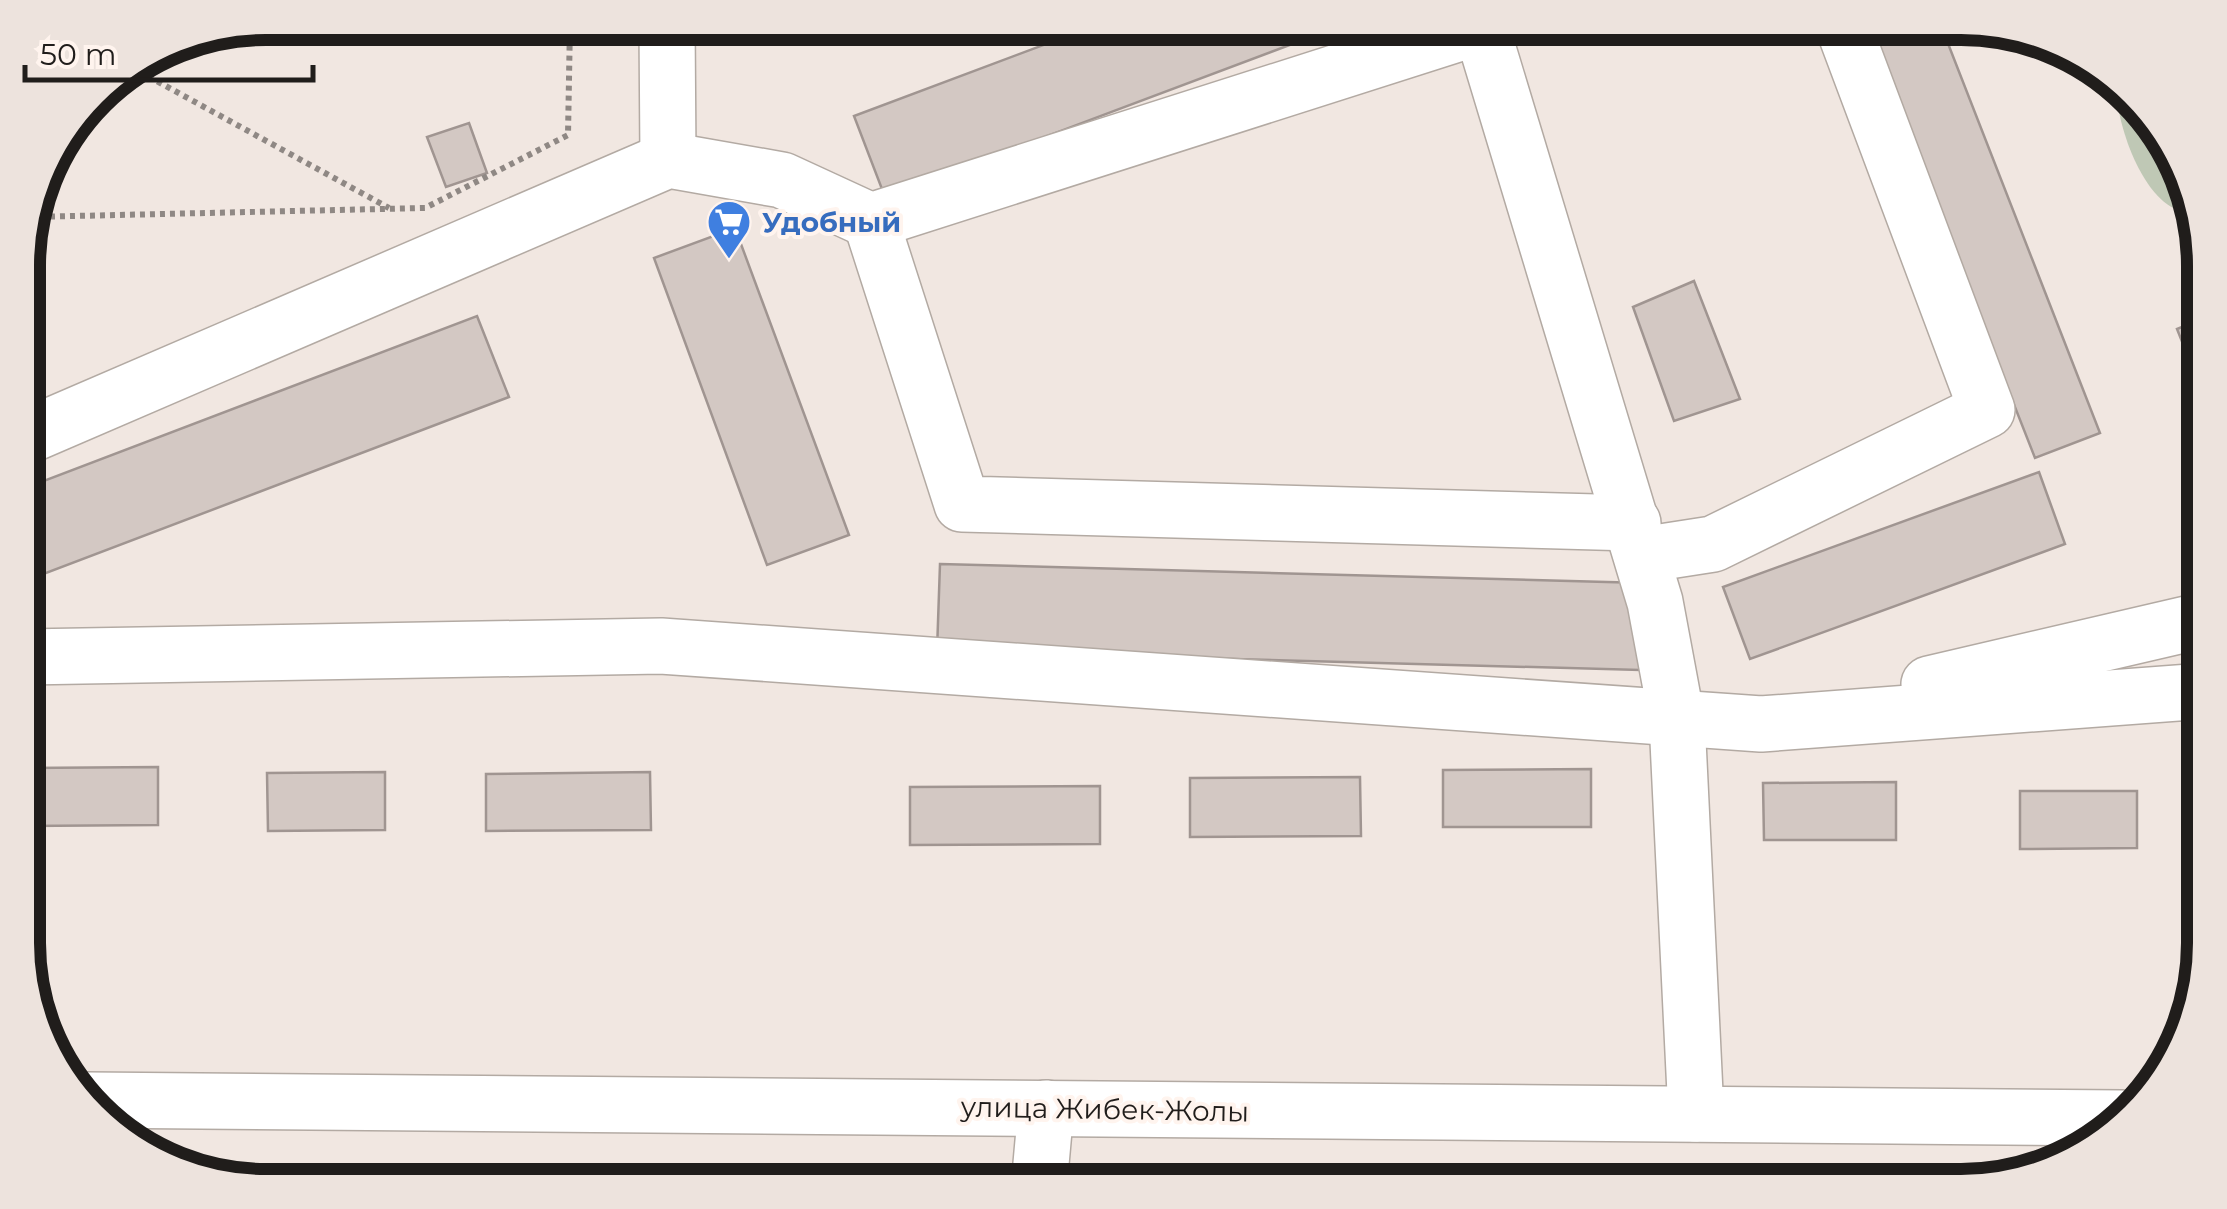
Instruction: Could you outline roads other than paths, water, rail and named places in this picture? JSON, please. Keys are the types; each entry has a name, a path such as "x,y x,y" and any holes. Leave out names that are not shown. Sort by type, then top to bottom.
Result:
{"street":[{"path":"667,40 668,160"},
{"path":"40,430 668,160 782,180 871,221 1436,40"},
{"path":"1491,40 1638,539 1676,720 1696,1114"},
{"path":"871,221 962,504 1713,544 1987,410 1849,40"},
{"path":"1761,724 2187,624"},
{"path":"40,657 661,646 1761,724 2187,692"},
{"name":"улица Жибек-Жолы","path":"104,1100 2104,1118"},
{"path":"1040,1169 1046,1108"}],"place":[{"name":"Удобный","path":"729,260"}]}
